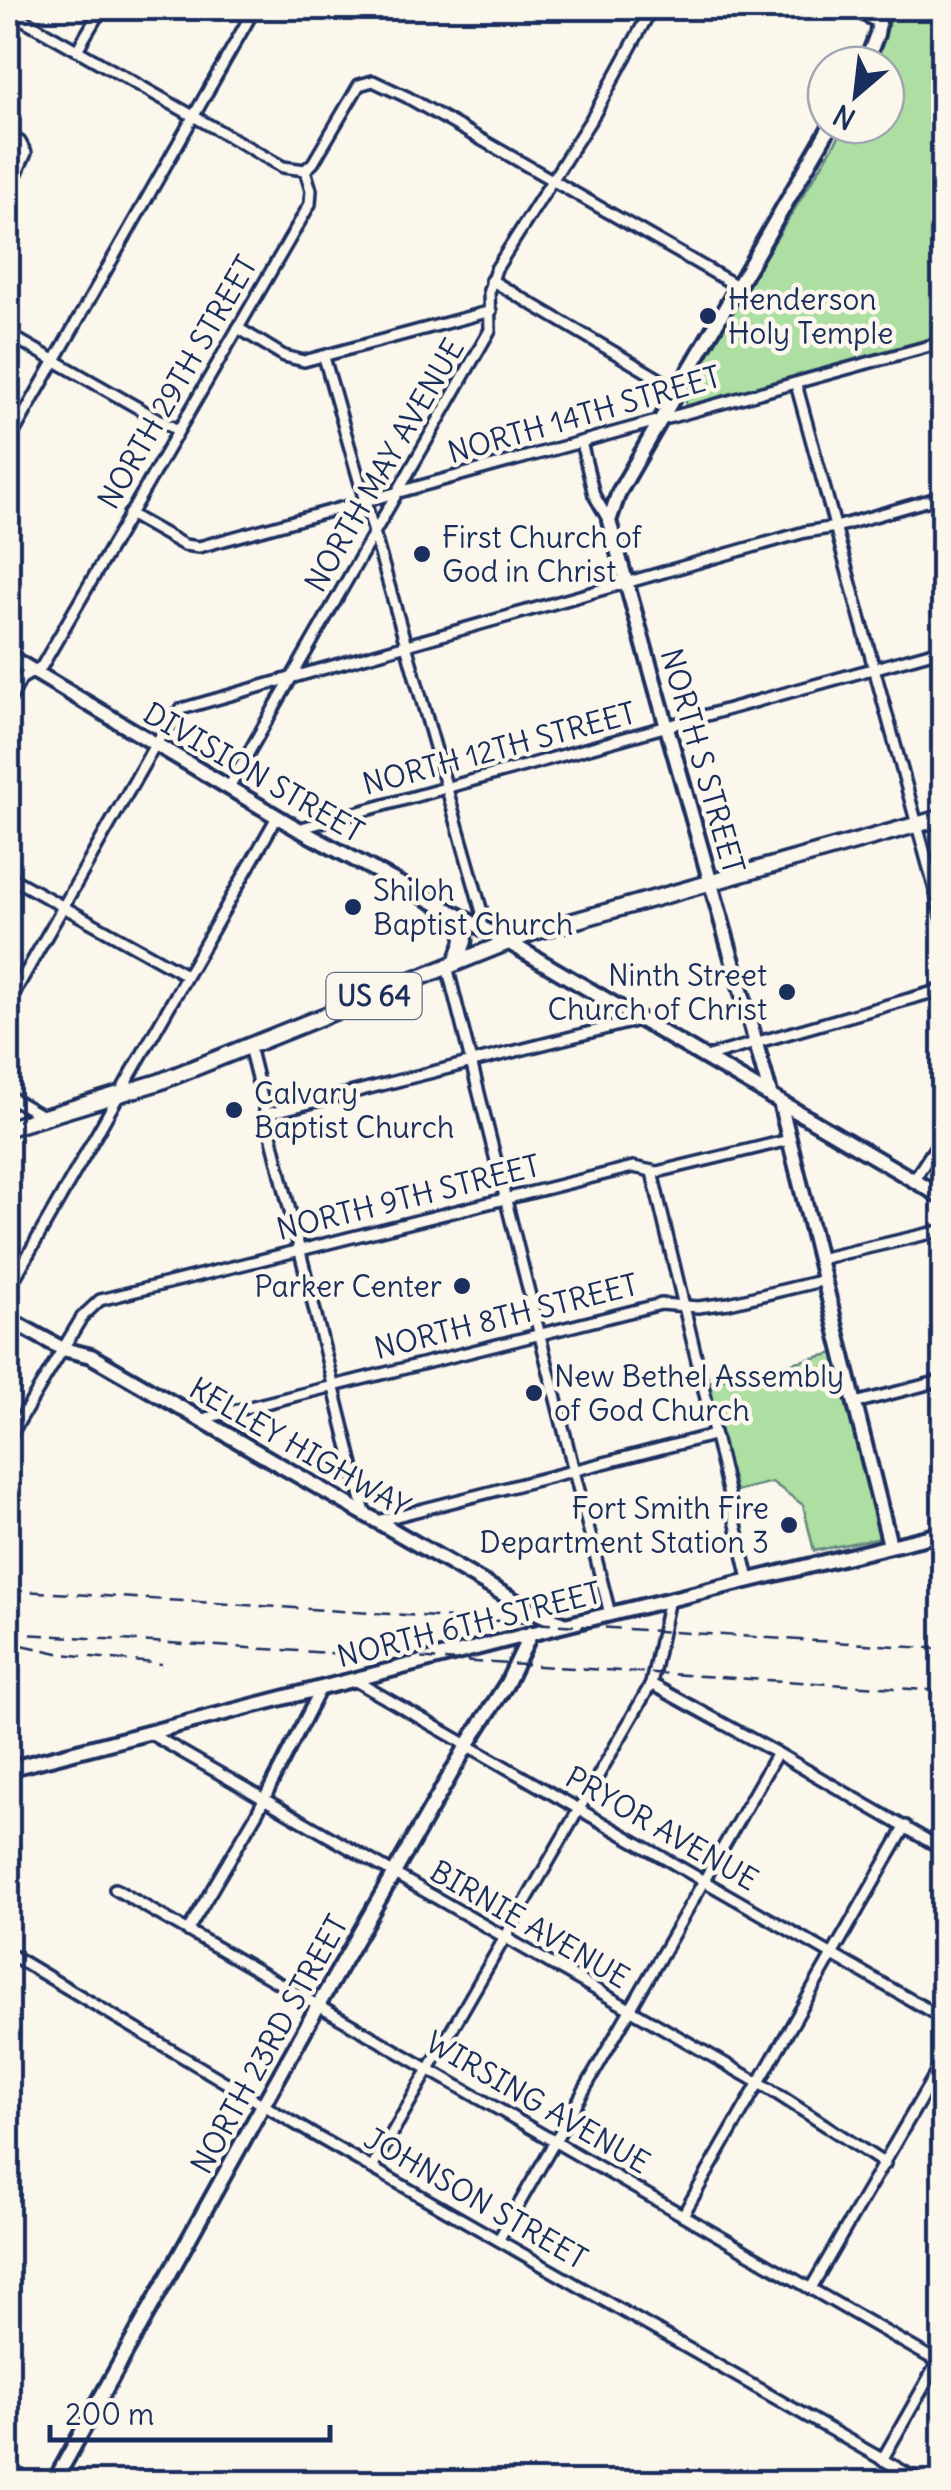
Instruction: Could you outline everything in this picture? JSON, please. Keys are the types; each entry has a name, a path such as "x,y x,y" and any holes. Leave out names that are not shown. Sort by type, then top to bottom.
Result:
{"main road":[{"name":"US 64","path":"8,1128 119,1094 249,1046 548,928 944,817"},
{"path":"452,965 463,945 462,919"}],"street":[{"path":"77,50 102,8"},
{"path":"8,442 255,8"},
{"path":"652,8 595,113 490,280 678,390"},
{"path":"849,8 879,24"},
{"path":"872,45 881,8"},
{"path":"8,13 283,168 304,170 313,163 359,85 373,81 738,286"},
{"path":"8,135 20,142 26,153 8,192"},
{"path":"609,521 619,492 819,145"},
{"name":"NORTH 29TH STREET","path":"8,704 21,679 42,666 310,204 311,190 304,170"},
{"name":"NORTH MAY AVENUE","path":"228,787 490,330 490,280"},
{"path":"238,328 304,362 491,311"},
{"path":"8,334 177,430"},
{"name":"NORTH 14TH STREET","path":"129,514 184,545 199,548 944,342"},
{"path":"324,357 482,912 480,928"},
{"path":"796,384 944,924"},
{"name":"NORTH S STREET","path":"581,442 594,496 609,521 756,1042 789,1140 890,1545"},
{"path":"8,1004 156,743 182,709 804,532 836,527 944,496"},
{"name":"NORTH 12TH STREET","path":"298,829 944,649"},
{"name":"DIVISION STREET","path":"8,656 277,817 508,942 944,1198"},
{"path":"8,1290 277,817"},
{"path":"8,876 186,976"},
{"path":"452,965 472,1062 610,1614"},
{"path":"704,1058 944,989"},
{"path":"266,1114 639,1020"},
{"path":"249,1046 371,1517 713,1435"},
{"path":"8,1096 44,1117"},
{"path":"914,1181 944,1134"},
{"name":"NORTH 9TH STREET","path":"8,1440 88,1309 100,1300 633,1167 652,1172 789,1140"},
{"path":"652,1172 749,1579"},
{"path":"819,1259 944,1230"},
{"name":"NORTH 8TH STREET","path":"202,1419 661,1304 729,1303 824,1280"},
{"name":"KELLEY HIGHWAY","path":"8,1320 63,1349 91,1356 531,1610 564,1625"},
{"path":"855,1403 944,1380"},
{"name":"NORTH 6TH STREET","path":"8,1769 564,1625 944,1532"},
{"path":"372,2168 652,1678 669,1599"},
{"name":"NORTH 23RD STREET","path":"54,2482 319,2004 507,1683 531,1634"},
{"path":"652,1678 944,1850"},
{"name":"PRYOR AVENUE","path":"354,1680 944,2020"},
{"path":"188,1930 264,1800 321,1688"},
{"name":"BIRNIE AVENUE","path":"146,1732 758,2084 885,2164"},
{"path":"499,2239 777,1752"},
{"path":"683,2214 906,1826"},
{"name":"WIRSING AVENUE","path":"114,1889 430,2067 934,2361 936,2366 882,2460"},
{"name":"JOHNSON STREET","path":"8,1954 372,2168 922,2482"},
{"path":"811,2288 944,2059"}],"green space":[{"path":"894,8 943,8 943,335 685,406 706,353 834,145 906,145 906,45 882,45"},
{"path":"835,1353 881,1537 814,1551 803,1505 772,1482 736,1491 705,1383"}],"railway":[{"path":"8,1590 944,1649"},
{"path":"8,1633 944,1691"},
{"path":"22,1645 62,1654 162,1664"}],"place":[{"name":"Henderson Holy Temple","path":"708,316"},
{"name":"First Church of God in Christ","path":"422,554"},
{"name":"Shiloh Baptist Church","path":"353,907"},
{"name":"Ninth Street Church of Christ","path":"787,992"},
{"name":"Calvary Baptist Church","path":"234,1110"},
{"name":"Parker Center","path":"462,1286"},
{"name":"New Bethel Assembly of God Church","path":"534,1393"},
{"name":"Fort Smith Fire Department Station 3","path":"789,1525"}]}
